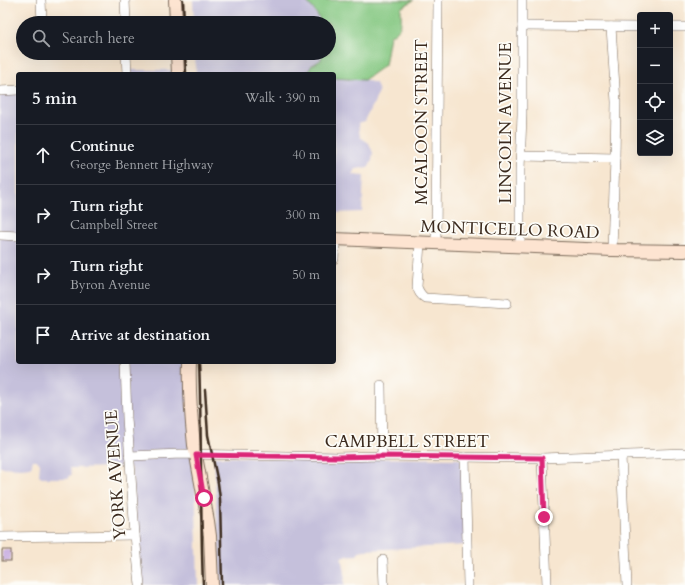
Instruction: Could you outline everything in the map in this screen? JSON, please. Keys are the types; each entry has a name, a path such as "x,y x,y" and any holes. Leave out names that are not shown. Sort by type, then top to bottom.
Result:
{"street":[{"path":"41,0 42,16"},
{"path":"125,0 126,16"},
{"path":"175,0 176,16"},
{"name":"MCALOON STREET","path":"436,244 438,0"},
{"name":"LINCOLN AVENUE","path":"520,247 522,0"},
{"path":"522,26 637,27"},
{"path":"611,27 616,102 612,250"},
{"path":"673,27 685,27"},
{"path":"126,60 127,72"},
{"path":"177,60 178,72"},
{"path":"0,91 16,90"},
{"path":"521,156 615,158"},
{"path":"0,235 16,236"},
{"name":"MONTICELLO ROAD","path":"336,239 520,247 685,251"},
{"path":"420,243 418,287 421,296 425,298 507,303"},
{"name":"YORK AVENUE","path":"125,364 129,456 140,585"},
{"path":"190,364 189,389 191,414 196,455 210,536 212,585"},
{"path":"382,385 382,456"},
{"name":"CAMPBELL STREET","path":"129,456 196,455 542,458 685,453"},
{"path":"621,456 627,585"},
{"path":"465,457 468,585"},
{"path":"542,458 547,585"},
{"path":"0,537 135,535"},
{"path":"383,560 384,585"}],"shaded area":[{"path":"193,0 305,0 318,16 194,16"},
{"path":"195,60 321,60 312,65 308,72 196,72"},
{"path":"128,70 177,70 178,72 128,72"},
{"path":"336,78 361,79 376,83 379,92 365,122 358,124 360,137 369,143 373,153 369,167 356,169 352,174 364,176 362,212 336,213"},
{"path":"0,92 16,93 16,364 192,364 198,585 141,585 131,468 70,468 72,474 68,478 42,478 39,475 40,464 37,460 33,460 31,467 0,467"},
{"path":"214,457 468,459 467,545 364,550 360,551 357,555 343,556 341,559 345,573 344,585 220,585"}],"green space":[{"path":"305,0 414,0 401,8 401,24 398,30 390,36 385,65 364,80 336,78 336,72 308,72 312,65 321,60 336,60 336,16 317,16"}],"building":[{"path":"2,550 11,550 11,561 2,561"}],"railway":[{"path":"183,0 184,16"},
{"path":"185,60 186,72"},
{"path":"199,364 203,585"},
{"path":"205,390 208,435 220,499 222,585"}],"route":[{"path":"204,498 196,455 542,458 544,517"}]}
